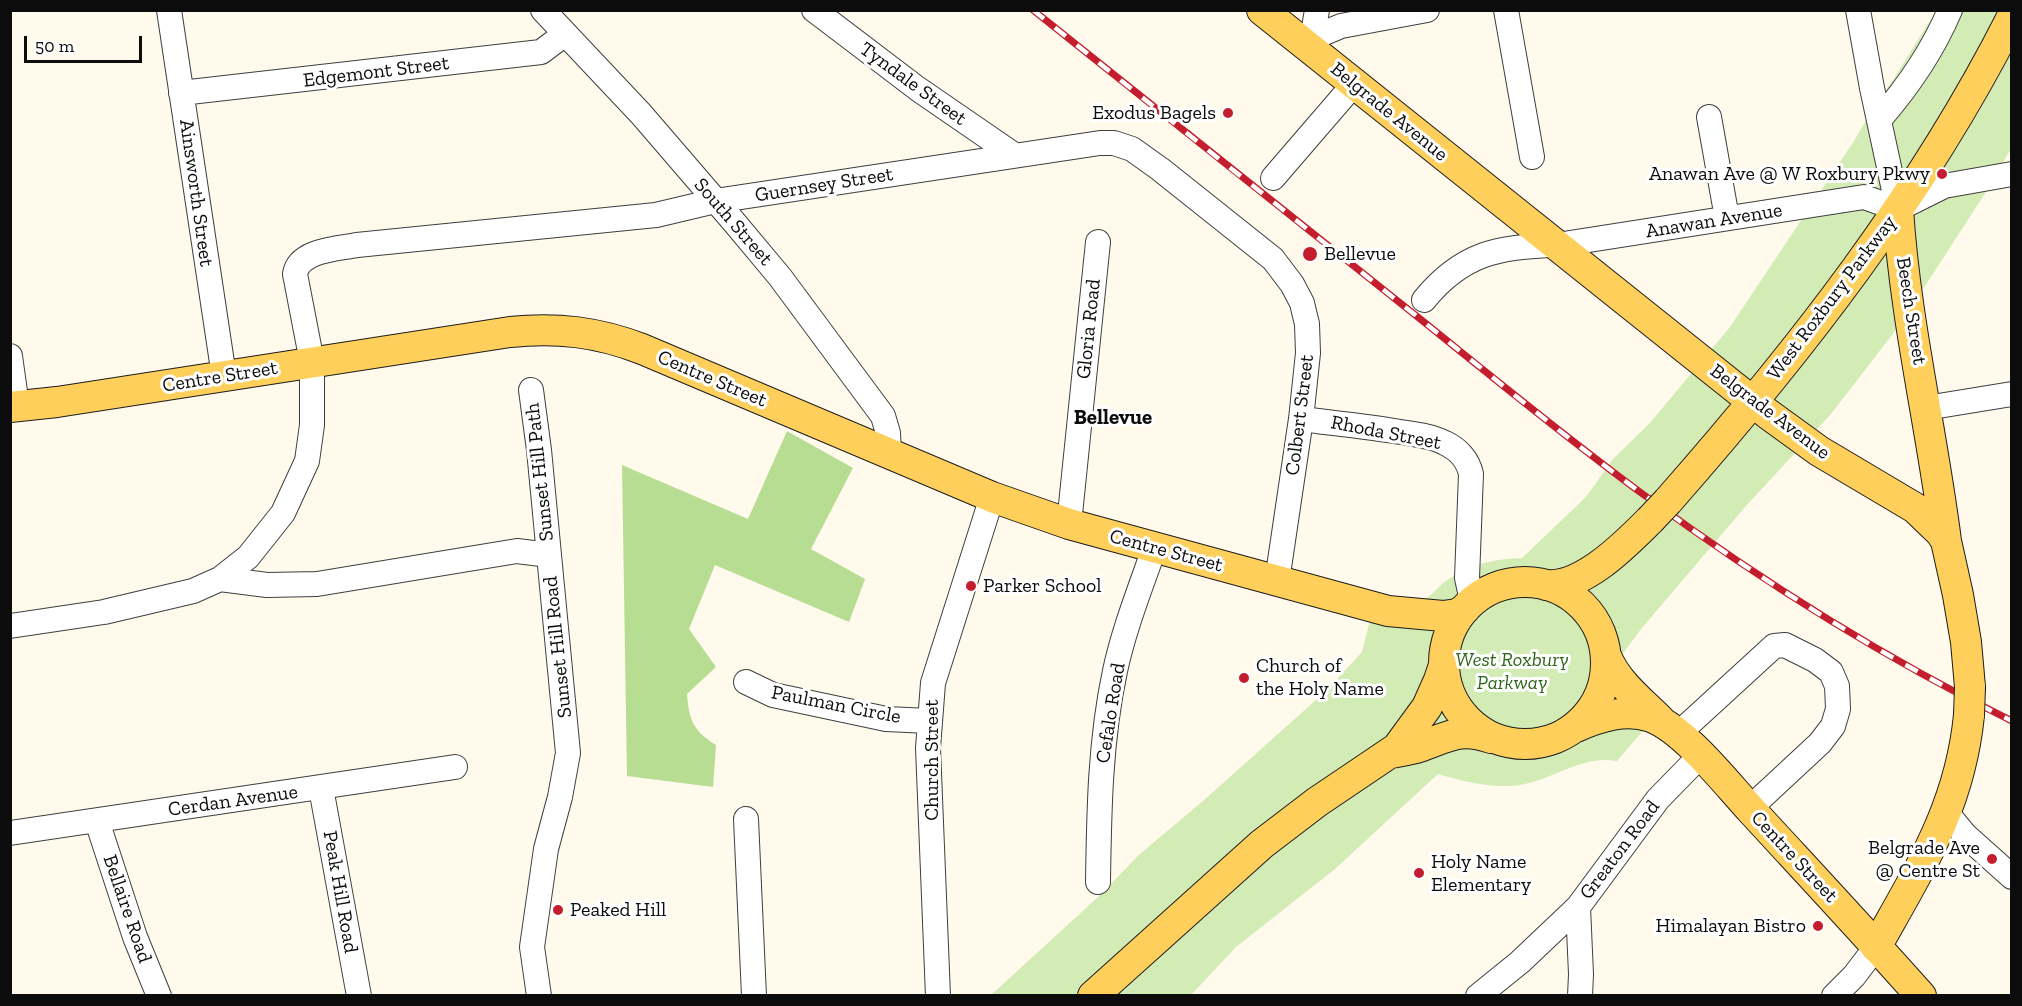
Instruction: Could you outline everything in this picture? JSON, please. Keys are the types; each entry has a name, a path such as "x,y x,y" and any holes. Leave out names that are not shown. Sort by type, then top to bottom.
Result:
{"main road":[{"name":"Belgrade Avenue","path":"1262,10 1753,402 1819,451 1915,508 1934,524 1946,541 1963,624 1970,701 1961,766 1941,826 1876,947"},
{"name":"West Roxbury Parkway","path":"1603,644 1598,618 1601,588 1607,570 1617,553 1659,510 1753,402 1833,300 1898,208 1964,105 2012,17"},
{"name":"Beech Street","path":"1898,208 1901,259 1946,541"},
{"name":"Centre Street","path":"14,407 523,331 559,330 588,333 642,349 992,498 1069,524 1388,611 1443,616 1457,614 1468,605"},
{"name":"West Roxbury Parkway","path":"1546,585 1568,583 1617,553"},
{"path":"1093,996 1255,849 1317,801 1391,753 1408,735 1427,707 1439,680 1448,637 1458,617 1468,605 1488,591 1507,584 1527,582 1546,585 1565,593 1582,606 1603,644 1605,679 1598,700 1576,727 1542,743 1516,744 1473,732 1457,732 1415,748 1391,753"},
{"name":"Centre Street","path":"1388,611 1421,633 1444,662"},
{"name":"Centre Street","path":"1603,644 1614,673 1621,683 1700,756 1921,996"},
{"path":"1444,662 1446,684 1455,706 1471,724 1491,738"},
{"name":"Centre Street","path":"1576,727 1597,719 1622,714 1640,714 1670,729"}],"street":[{"name":"Ainsworth Street","path":"169,10 224,376"},
{"name":"South Street","path":"543,10 641,114 780,277 883,416 888,433 889,453"},
{"name":"Tyndale Street","path":"814,10 918,88 1014,155"},
{"path":"1306,46 1314,28 1317,10"},
{"path":"1306,46 1322,34 1341,26 1427,10"},
{"path":"1506,10 1532,157"},
{"name":"Beech Street","path":"1858,10 1898,208"},
{"path":"1879,120 1901,95 1950,10"},
{"name":"Edgemont Street","path":"181,93 541,52 565,34"},
{"path":"1277,174 1354,84"},
{"path":"1709,117 1727,218"},
{"name":"Guernsey Street","path":"10,626 104,612 193,591 220,579 248,557 283,513 307,461 312,424 312,362 295,274 296,266 308,256 357,245 656,215 715,201 1100,143 1132,149 1273,259"},
{"path":"1898,208 1944,186 2012,174"},
{"name":"Anawan Avenue","path":"1425,300 1440,282 1452,273 1487,253 1515,246 1557,245 1864,197 1898,208"},
{"name":"Gloria Road","path":"1069,524 1098,242"},
{"name":"Colbert Street","path":"1273,259 1292,284 1305,314 1308,353 1301,419 1277,581"},
{"path":"10,356 14,407"},
{"name":"Sunset Hill Path","path":"531,390 540,450 549,555"},
{"path":"1926,408 2012,394"},
{"name":"Rhoda Street","path":"1301,419 1433,438 1454,448 1464,457 1471,474 1468,605"},
{"name":"Church Street","path":"938,996 928,748 933,683 992,498"},
{"name":"Cefalo Road","path":"1098,882 1099,807 1107,718 1126,628 1154,549"},
{"name":"Sunset Hill Road","path":"220,579 267,585 317,584 517,551 549,555 568,753 560,797 546,849 531,947 538,996"},
{"path":"1670,729 1774,646 1785,645 1815,660 1831,672 1837,686 1838,697 1838,709 1833,726 1820,743 1749,809"},
{"name":"Paulman Circle","path":"746,682 773,695 885,719 929,721"},
{"name":"Greaton Road","path":"1580,996 1578,907 1658,799 1700,756"},
{"name":"Cerdan Avenue","path":"10,833 455,767"},
{"name":"Peak Hill Road","path":"321,788 359,996"},
{"path":"746,819 754,996"},
{"name":"Bellaire Road","path":"97,821 135,937 159,996"},
{"path":"1941,826 1965,835 2009,875"},
{"path":"1478,996 1520,962 1578,907"},
{"path":"1834,996 1854,976 1876,947"}],"green space":[{"name":"West Roxbury Parkway","path":"1936,11 2011,11 2012,147 1984,195 1901,323 1865,370 1831,414 1745,507 1641,629 1621,656 1665,705 1617,761 1583,763 1540,780 1506,786 1471,782 1438,774 1335,869 1236,947 1191,995 990,996 1098,897 1140,854 1326,691 1362,652 1377,592 1407,599 1424,599 1455,575 1473,567 1492,561 1522,558 1586,497 1613,459 1649,424 1730,327 1854,141"},
{"path":"787,431 853,468 811,549 865,579 849,622 715,565 689,629 716,667 687,694 689,711 697,730 716,745 713,787 627,776 622,465 748,519"}],"railway":[{"path":"1033,10 1528,406 1644,495 1732,557 1823,616 1916,671 2012,721"}],"place":[{"name":"Exodus Bagels","path":"1228,113"},
{"name":"Anawan Ave @ W Roxbury Pkwy","path":"1942,174"},
{"name":"Bellevue","path":"1310,254"},
{"name":"Parker School","path":"971,586"},
{"name":"Church of the Holy Name","path":"1244,678"},
{"name":"Belgrade Ave @ Centre St","path":"1992,859"},
{"name":"Holy Name Elementary","path":"1419,873"},
{"name":"Peaked Hill","path":"558,910"},
{"name":"Himalayan Bistro","path":"1818,926"}],"district":[{"name":"Bellevue","path":"1113,418"}]}
